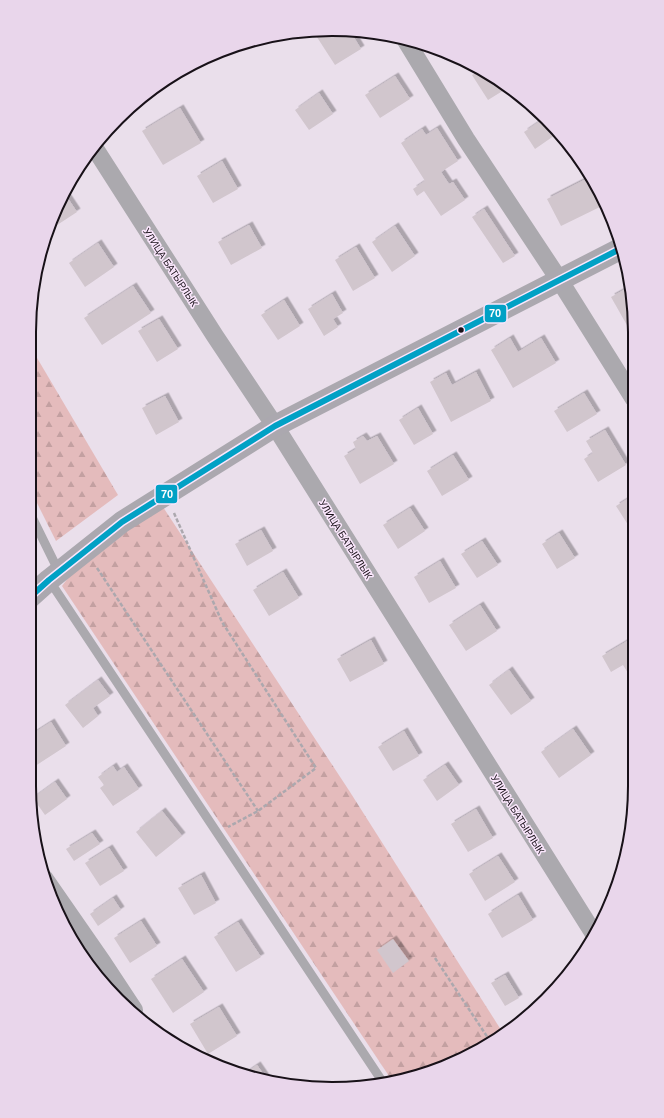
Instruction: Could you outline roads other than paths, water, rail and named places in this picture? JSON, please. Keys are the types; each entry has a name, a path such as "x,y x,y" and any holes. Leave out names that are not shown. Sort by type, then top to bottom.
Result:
{"street":[{"path":"409,46 466,139 560,281 628,389"},
{"name":"УЛИЦА БАТЫРЛЫК","path":"97,152 215,336 275,426 591,929"},
{"path":"36,592 122,522 275,426 617,251"},
{"path":"64,910 100,968 117,989"}],"lane":[{"path":"36,529 54,576 218,833 380,1078"}]}
